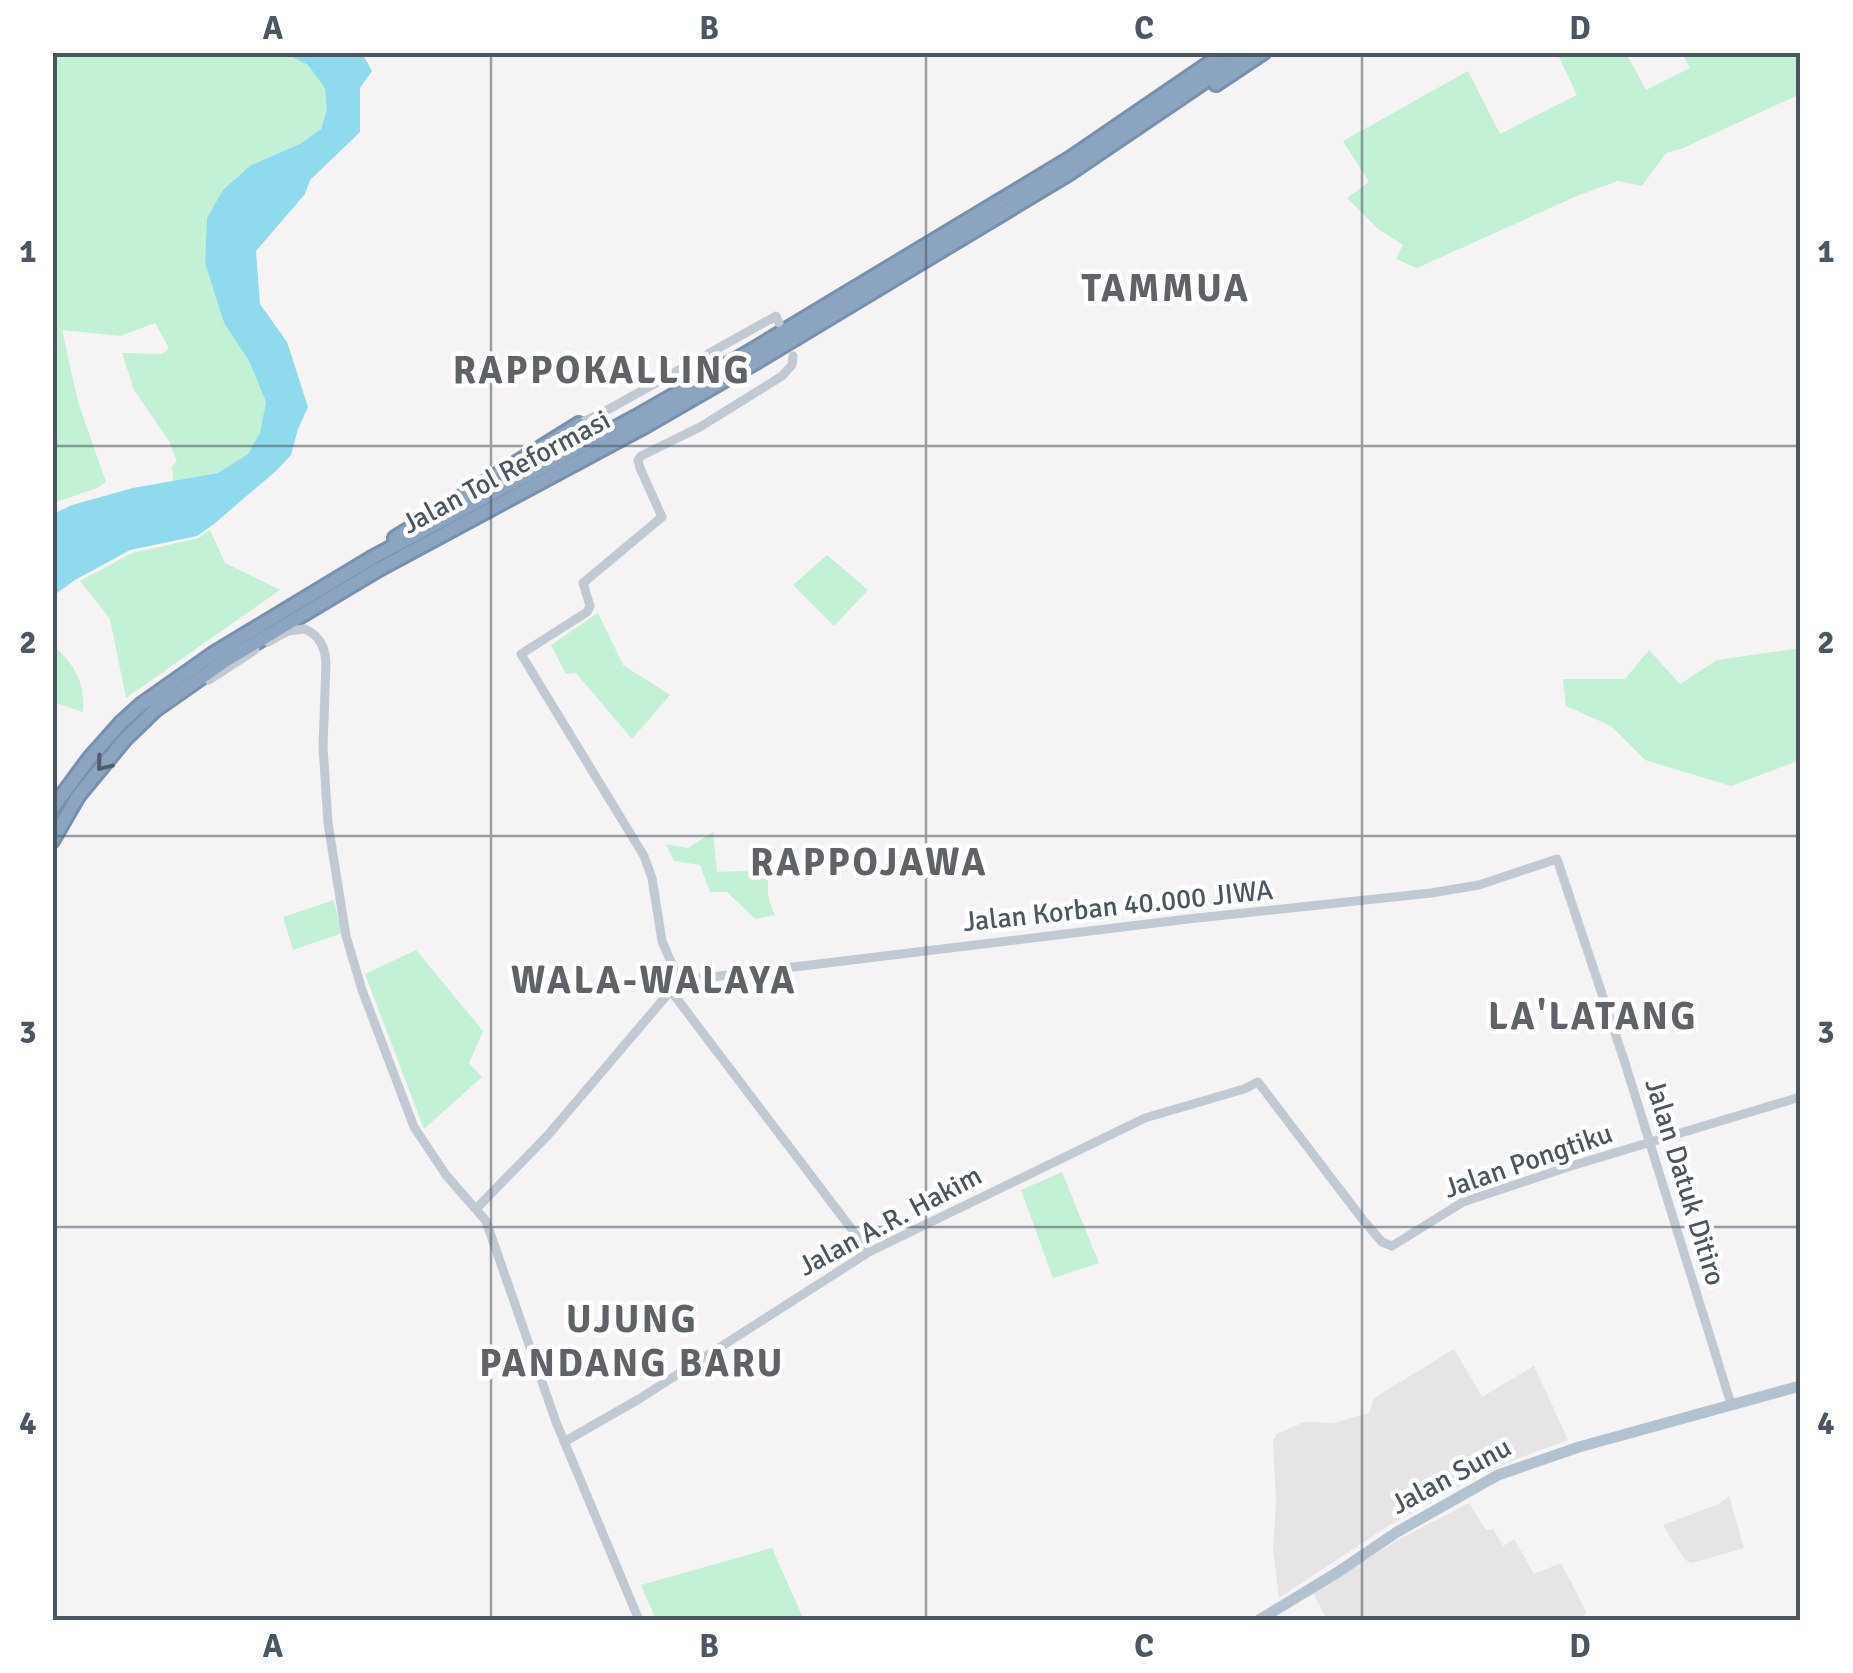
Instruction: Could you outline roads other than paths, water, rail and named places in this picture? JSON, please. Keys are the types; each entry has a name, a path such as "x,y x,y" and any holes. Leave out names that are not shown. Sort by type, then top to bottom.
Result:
{"highway":[{"name":"Jalan Tol Reformasi","path":"52,810 96,749 142,704 213,654 372,558 587,444 734,360 1071,158 1222,52"},
{"name":"Jalan Tol Reformasi","path":"52,841 78,796 125,738 154,710 225,661 321,601 645,426 892,282 1068,174 1248,52"},
{"path":"1068,174 1136,136 1264,52"},
{"path":"319,590 343,570 579,424"}],"main road":[{"name":"Jalan Sunu","path":"1259,1620 1398,1532 1498,1475 1579,1446 1800,1386"}],"street":[{"path":"579,424 776,316 779,323"},
{"path":"476,1210 548,1135 680,980 662,941 652,878 644,856 521,654 587,612 590,606 582,583 662,517 640,468 641,456 700,427 782,376 792,365 793,356"},
{"path":"154,710 166,708 288,631 305,629 322,644 326,663 324,789 346,936 379,1038 414,1127 446,1175 486,1221 564,1442 639,1620"},
{"name":"Jalan Korban 40.000 JIWA","path":"680,980 1188,918 1431,893 1479,884 1558,859"},
{"name":"Jalan Datuk Ditiro","path":"1558,859 1730,1404"},
{"path":"671,991 869,1252"},
{"name":"Jalan Pongtiku","path":"1258,1082 1363,1220 1382,1242 1392,1246 1463,1202 1800,1097"},
{"name":"Jalan A.R. Hakim","path":"564,1442 639,1399 869,1252 1144,1118 1258,1082"}],"water":[{"path":"284,53 362,53 372,71 360,88 360,132 310,180 305,194 256,251 260,304 287,342 308,407 291,455 197,536 130,550 53,596 53,514 133,488 218,473 248,454 260,433 266,402 249,361 224,323 205,263 207,218 223,190 251,165 300,144 321,129 327,109 325,88 308,65"}],"district":[{"name":"TAMMUA","path":"1166,288"},
{"name":"RAPPOKALLING","path":"602,370"},
{"name":"RAPPOJAWA","path":"869,862"},
{"name":"WALA-WALAYA","path":"654,980"},
{"name":"LA'LATANG","path":"1593,1016"},
{"name":"UJUNG PANDANG BARU","path":"632,1341"}]}
